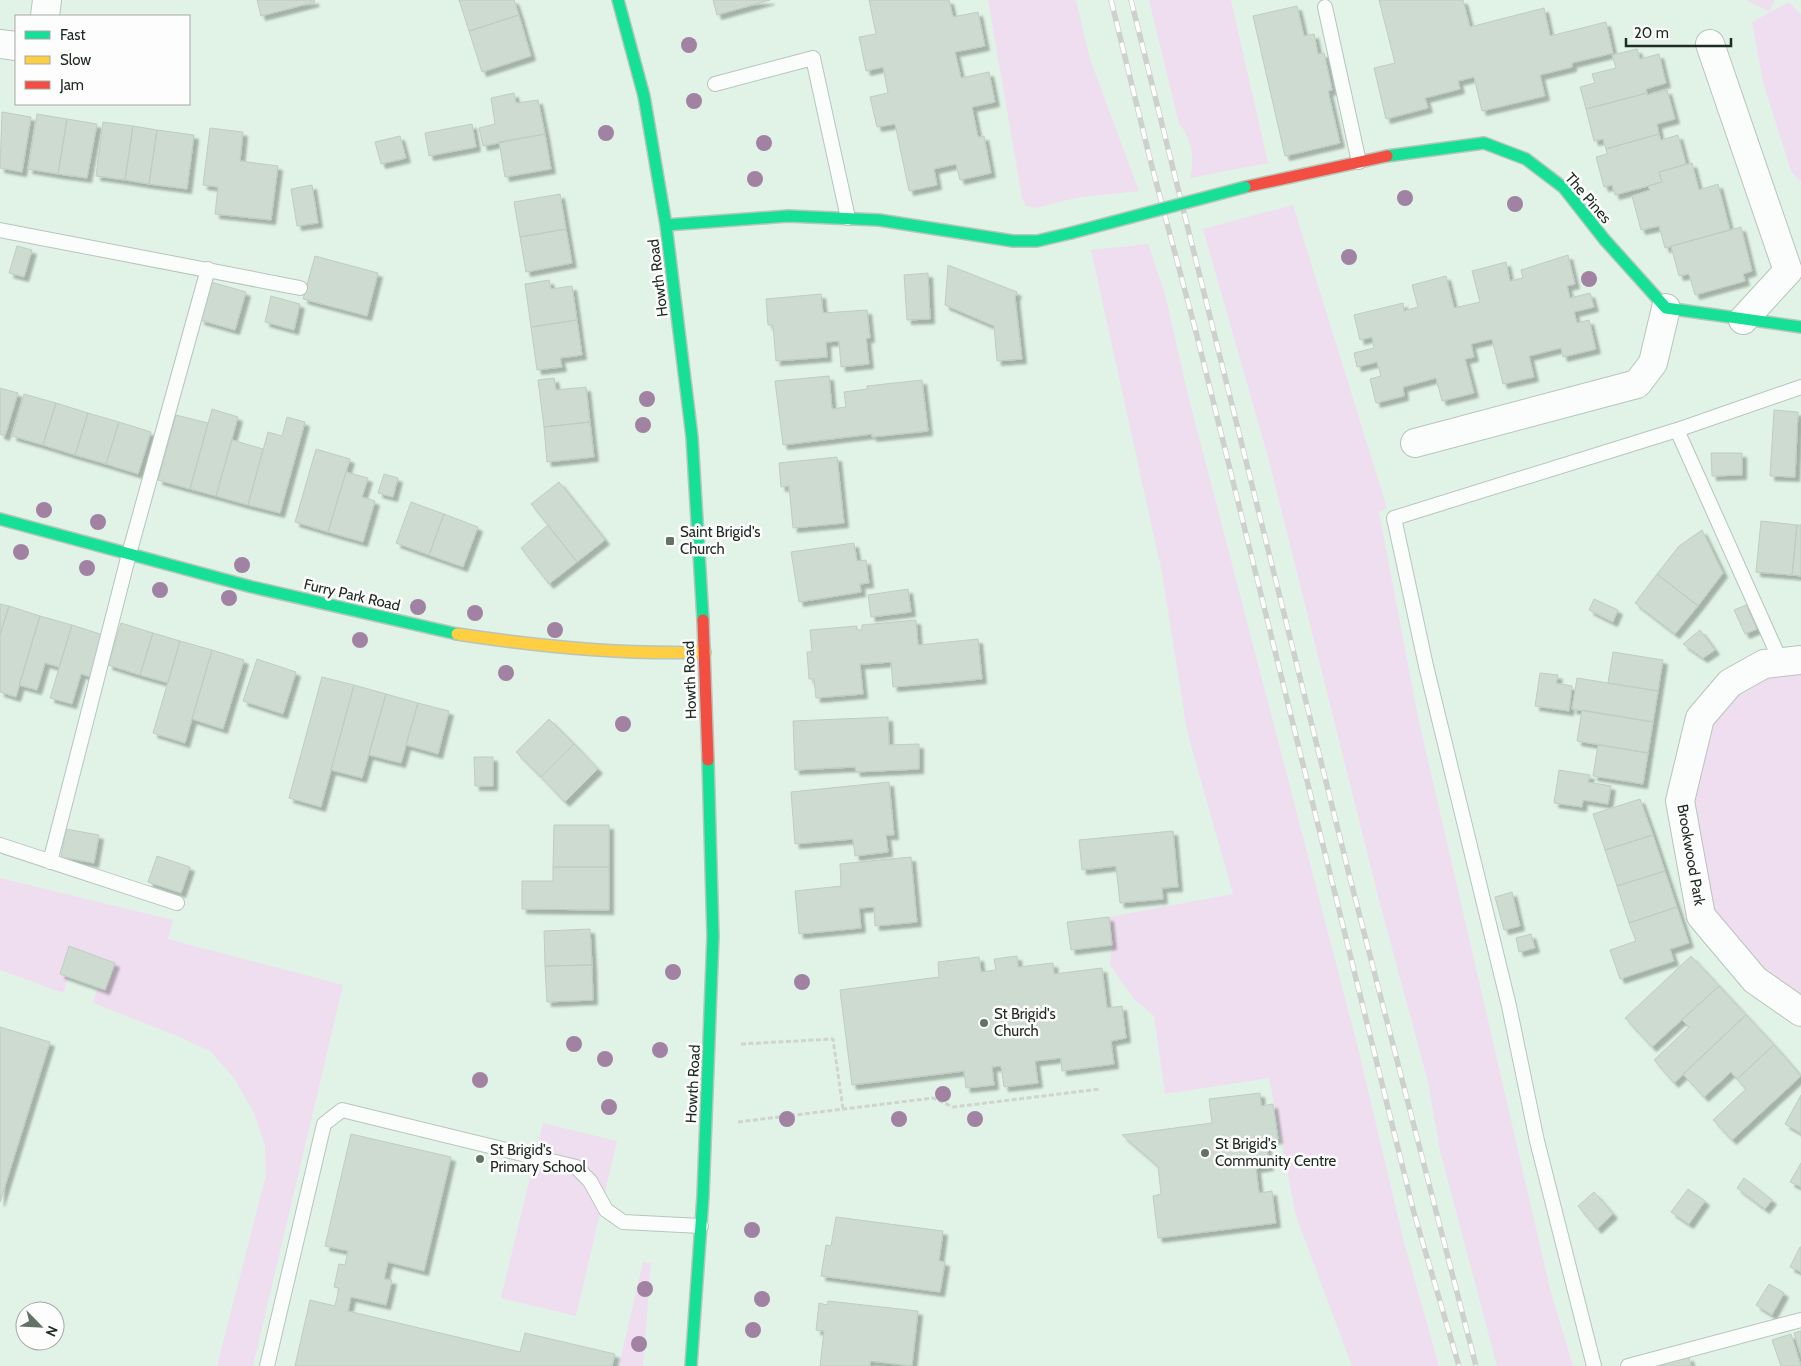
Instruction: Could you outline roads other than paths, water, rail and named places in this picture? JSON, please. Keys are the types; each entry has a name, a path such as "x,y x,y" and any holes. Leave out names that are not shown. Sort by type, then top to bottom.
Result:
{"street":[{"path":"45,15 47,0"},
{"name":"Howth Road","path":"618,0 644,96 666,225 692,437 705,652 712,936 710,1046 701,1226 691,1366"},
{"path":"0,44 15,46"},
{"path":"1710,44 1788,270 1743,320"},
{"name":"The Pines","path":"666,225 788,216 848,218 918,225 1013,241 1037,241 1244,187 1394,155 1484,142 1526,159 1564,188 1604,239 1666,308"},
{"path":"1415,443 1637,384 1653,363 1666,308 1801,327"},
{"name":"Furry Park Road","path":"0,519 252,587 488,640 676,653 705,652"},
{"name":"Brookwood Park","path":"1791,661 1764,664 1730,683 1700,718 1680,801 1701,916 1755,980 1801,1012"}],"lane":[{"path":"1324,7 1359,162"},
{"path":"715,84 813,58 848,218"},
{"path":"0,230 300,288"},
{"path":"50,862 128,554 208,269"},
{"path":"1594,1366 1537,1141 1509,1006 1426,666 1394,518 1677,430 1801,387"},
{"path":"1677,430 1791,661"},
{"path":"0,845 177,903"},
{"path":"267,1366 324,1124 342,1110 576,1168 590,1181 606,1210 623,1222 701,1226"},
{"path":"1628,1366 1801,1320"}],"railway":[{"path":"1111,0 1151,163 1197,336 1414,1213 1459,1366"},
{"path":"1131,0 1351,882 1476,1366"}],"place":[{"name":"Saint Brigid's Church","path":"670,541"},
{"name":"St Brigid's Church","path":"984,1023"},
{"name":"St Brigid's Community Centre","path":"1205,1153"},
{"name":"St Brigid's Primary School","path":"480,1159"}]}
